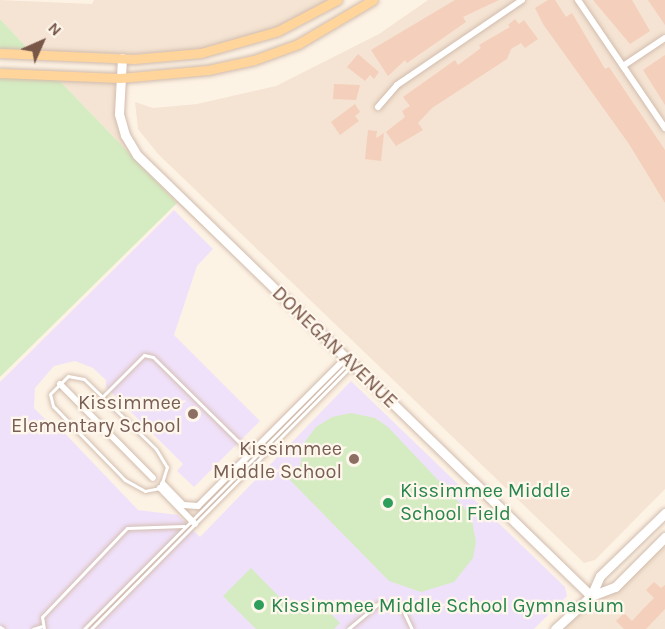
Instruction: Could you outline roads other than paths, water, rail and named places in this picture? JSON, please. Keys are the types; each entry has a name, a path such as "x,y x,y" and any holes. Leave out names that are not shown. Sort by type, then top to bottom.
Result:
{"main road":[{"path":"0,53 163,58 211,51 278,31 337,0"},
{"path":"0,73 120,78 208,70 254,60 298,44 373,0"}],"street":[{"path":"378,106 397,85 522,0"},
{"path":"578,0 665,128"},
{"path":"622,66 665,38"},
{"name":"DONEGAN AVENUE","path":"122,58 119,114 125,135 137,154 591,596"},
{"path":"161,486 183,505 198,506 254,457 350,361"},
{"path":"60,384 153,478"},
{"path":"161,486 193,522"},
{"path":"591,596 600,576 665,513"},
{"path":"555,629 591,596 615,587 665,537"}],"lane":[{"path":"91,629 254,457 153,357 144,356 102,396"},
{"path":"68,376 84,379 102,396 156,449 167,467 161,486 145,491 125,480 53,406 50,394 68,376"},
{"path":"84,629 186,526 193,522"},
{"path":"33,629 43,628 42,616 127,528 156,529 186,526"},
{"path":"348,629 379,603 402,608 411,629"}],"place":[{"name":"Kissimmee Elementary School","path":"193,414"},
{"name":"Kissimmee Middle School","path":"354,459"},
{"name":"Kissimmee Middle School Field","path":"388,503"},
{"name":"Kissimmee Middle School Gymnasium","path":"259,605"}]}
